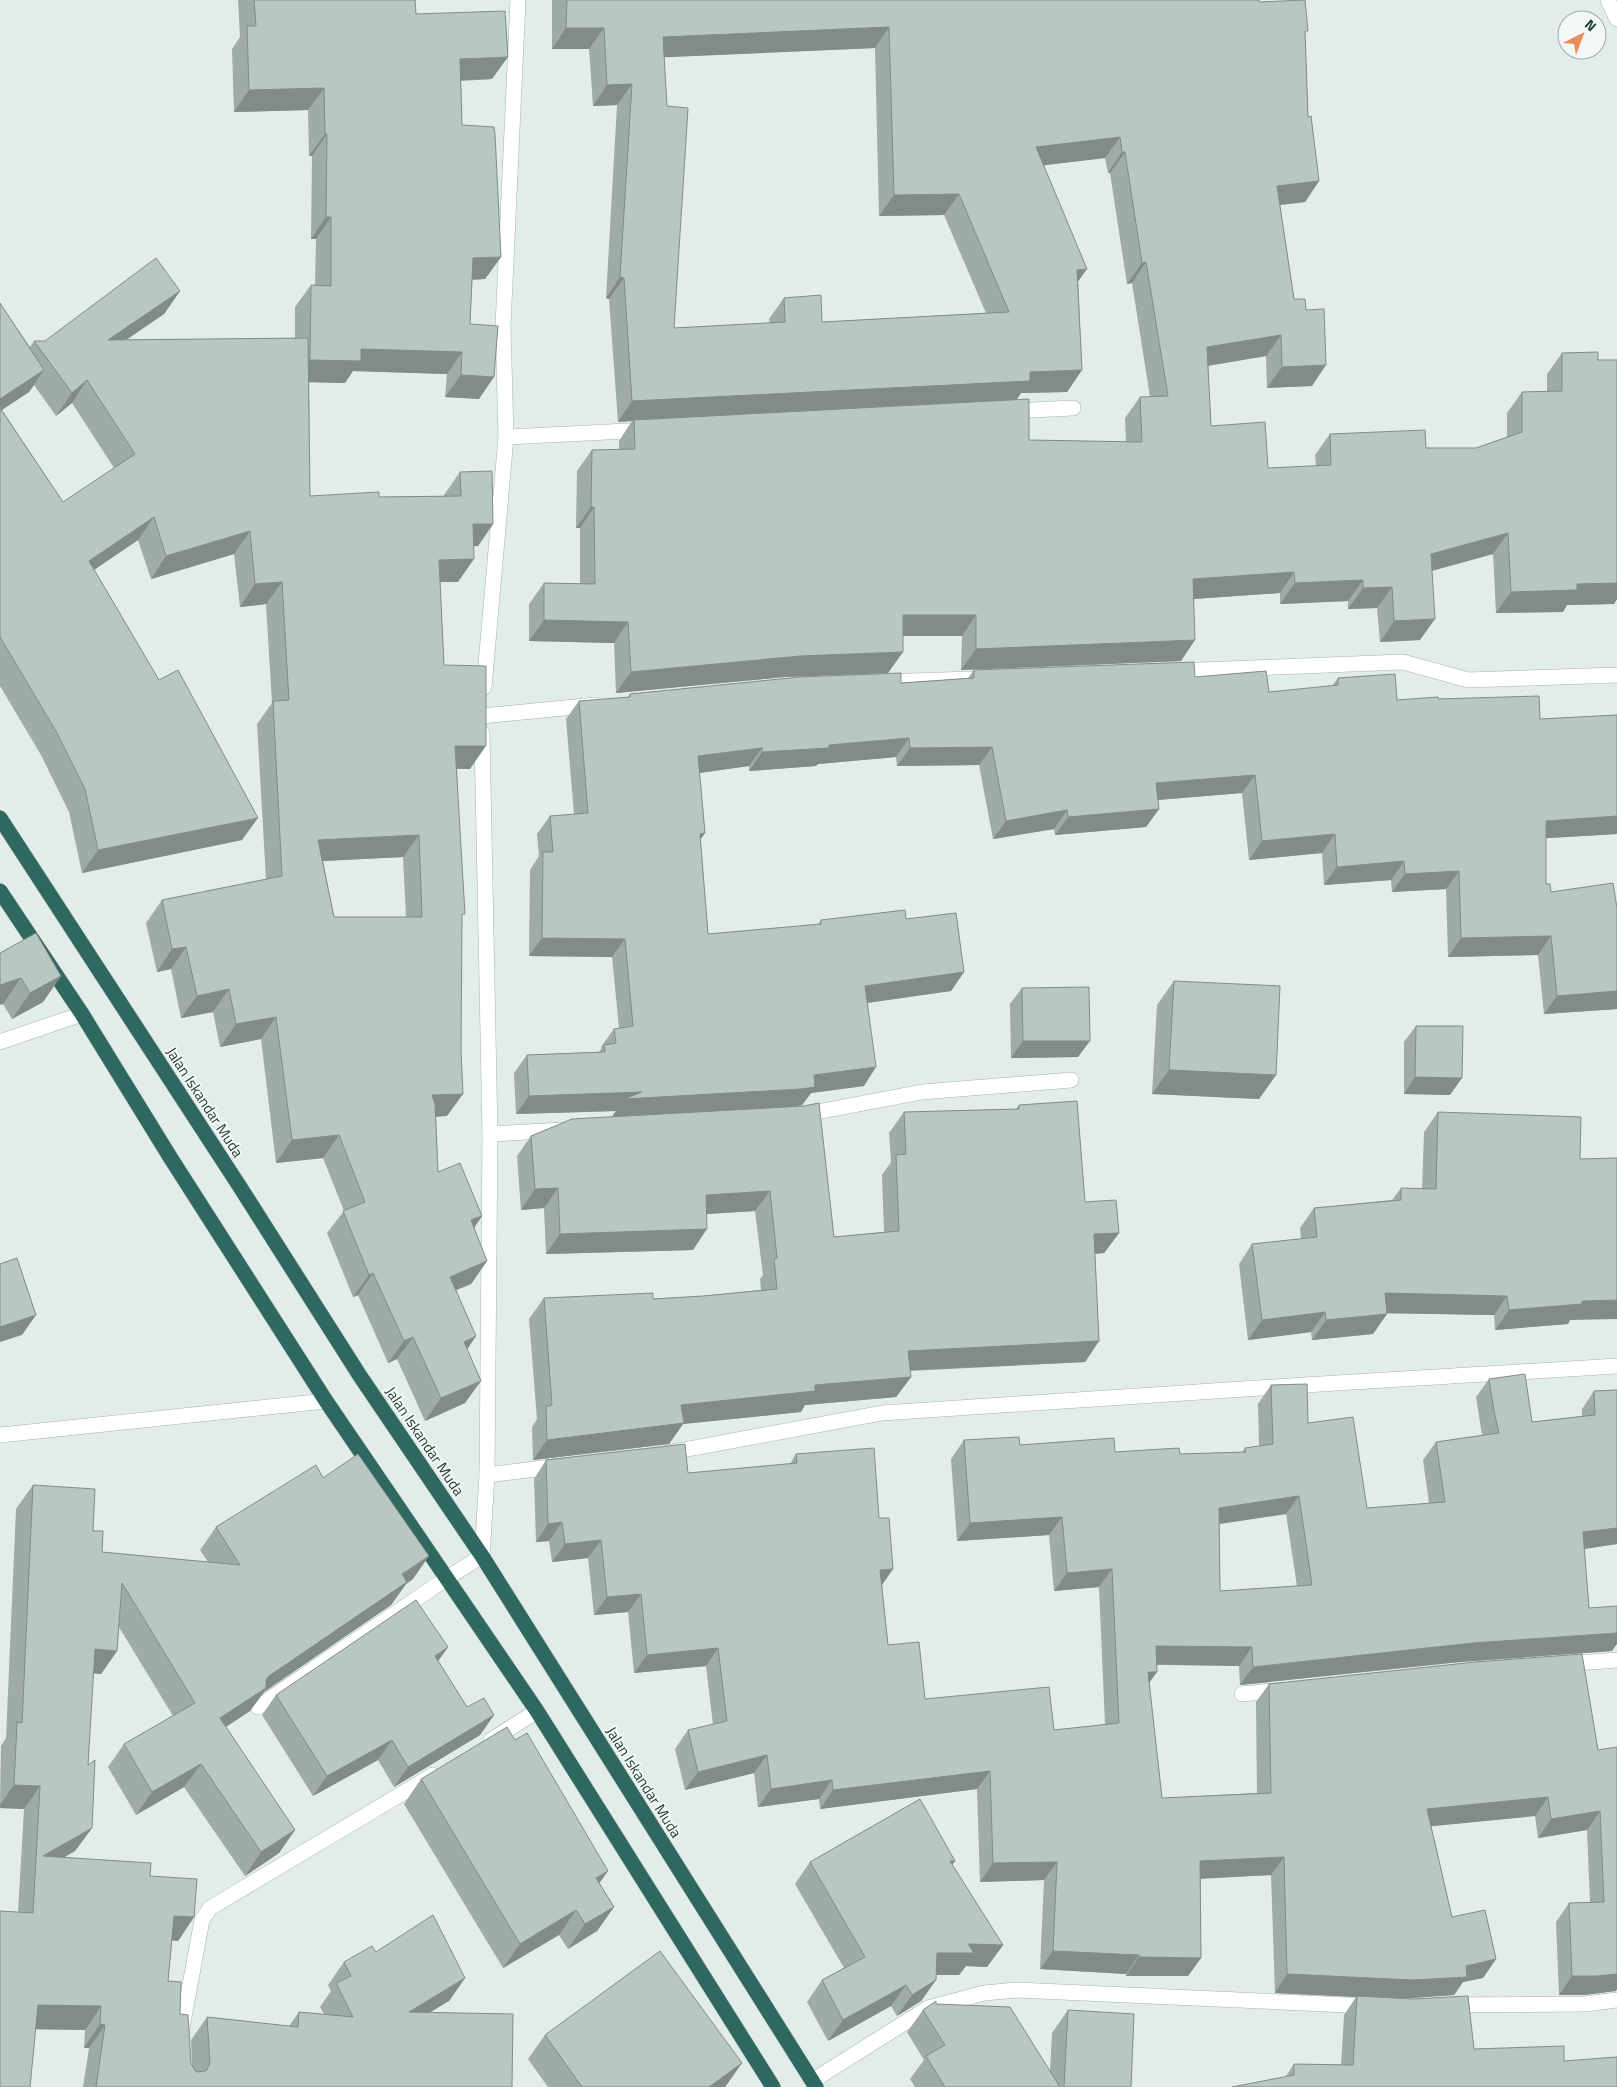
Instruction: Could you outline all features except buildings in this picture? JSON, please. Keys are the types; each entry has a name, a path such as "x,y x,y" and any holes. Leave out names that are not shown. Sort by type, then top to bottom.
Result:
{"highway":[{"name":"Jalan Iskandar Muda","path":"0,818 240,1187 360,1376 482,1556 814,2084"},
{"path":"0,891 82,1014 170,1157 326,1401 537,1711 773,2087"}],"street":[{"path":"258,1707 482,1556 487,1475 490,1134 482,716 506,437 503,326 518,0"},
{"path":"1608,0 1617,19"},
{"path":"994,412 1073,408"},
{"path":"506,437 665,429"},
{"path":"1154,672 1403,662 1468,680 1617,675"},
{"path":"866,683 985,678"},
{"path":"482,716 610,704"},
{"path":"0,1042 82,1014"},
{"path":"789,1117 922,1092 1071,1080"},
{"path":"490,1134 580,1129"},
{"path":"650,1455 679,1452 882,1413 1617,1366"},
{"path":"0,1435 326,1401"},
{"path":"487,1475 573,1464"},
{"path":"1546,1665 1617,1660"},
{"path":"1242,1694 1292,1689"},
{"path":"480,1747 537,1711"},
{"path":"182,2048 181,2028 200,1929 202,1920 210,1908 447,1767"},
{"path":"814,2084 928,2008 984,1992 1017,1990 1382,2007"},
{"path":"1438,2006 1585,2004 1617,2000"}]}
